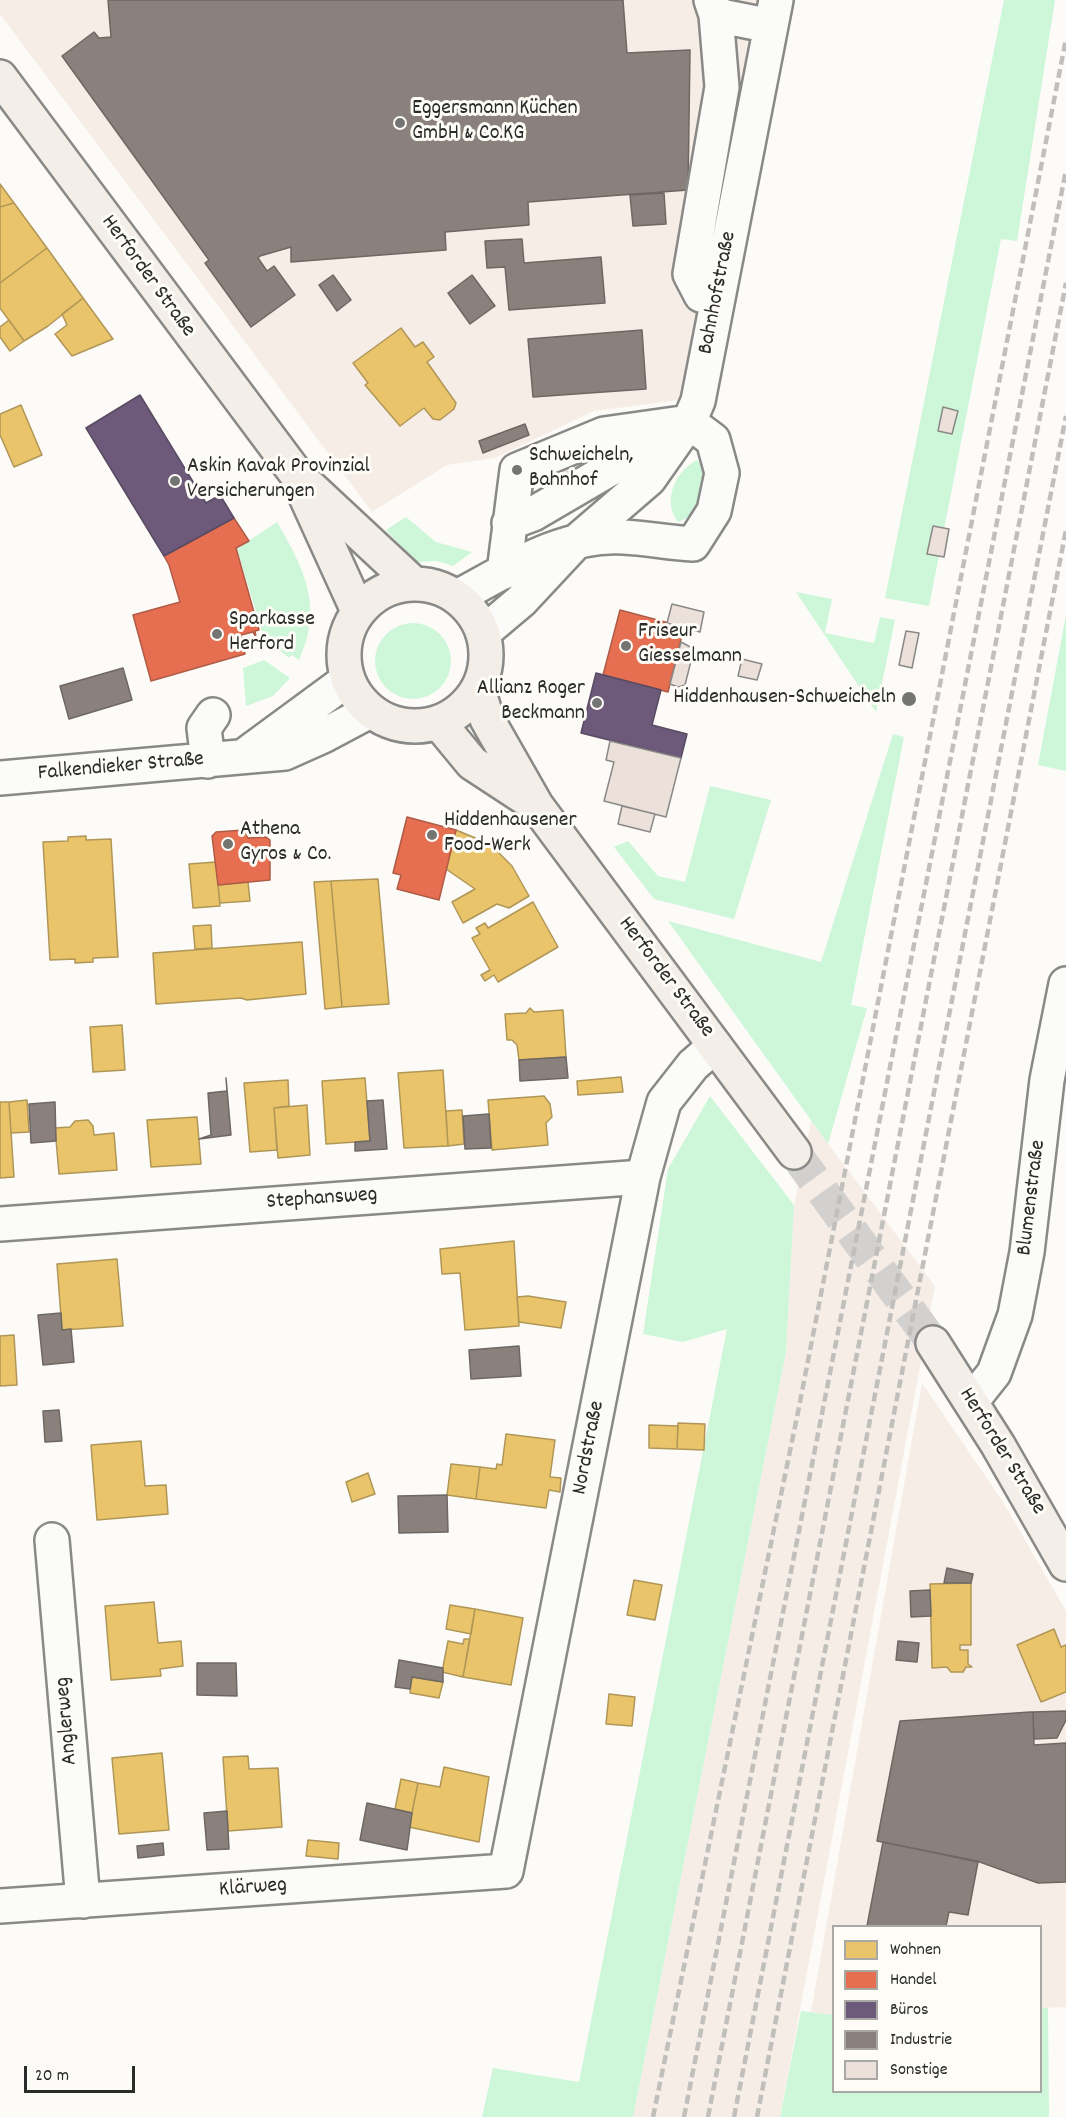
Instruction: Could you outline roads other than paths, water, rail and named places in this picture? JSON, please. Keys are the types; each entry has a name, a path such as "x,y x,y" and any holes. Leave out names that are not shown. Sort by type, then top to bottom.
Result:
{"main road":[{"name":"Herforder Straße","path":"0,77 297,475 414,584"},
{"name":"Herforder Straße","path":"297,475 358,611"},
{"path":"414,584 436,587 457,597 468,607 483,633 486,663 478,689 455,715 439,723 421,727 403,726 385,720 370,711 360,702 347,680 344,642 349,626 358,611 373,597 392,587 414,584"},
{"name":"Herforder Straße","path":"478,689 487,719 536,805 794,1152"},
{"name":"Herforder Straße","path":"439,723 472,763 536,805"},
{"name":"Herforder Straße","path":"933,1343 1050,1532 1066,1564"}],"street":[{"path":"717,300 701,295 690,274 722,87 713,8 773,13"},
{"name":"Bahnhofstraße","path":"483,633 521,601 576,541 649,479 690,422 698,401 773,13"},
{"path":"521,518 690,422"},
{"path":"504,572 521,518 517,470 604,434 690,422 713,440 722,473 714,511 693,544 664,543 623,537 576,541"},
{"name":"Bahnhofstraße","path":"457,597 528,559 576,541"},
{"path":"242,758 347,680"},
{"name":"Falkendieker Straße","path":"0,778 285,753 370,711"},
{"path":"208,761 204,728 213,715"},
{"name":"Blumenstraße","path":"971,1402 994,1373 1015,1315 1027,1252 1047,1080 1066,984"},
{"name":"Nordstraße","path":"506,1871 643,1177 664,1102 693,1065 715,1046"},
{"name":"Stephansweg","path":"0,1224 643,1177"},
{"name":"Anglerweg","path":"52,1540 83,1901"},
{"name":"Klärweg","path":"0,1906 506,1871"}],"tunnel":[{"path":"794,1152 933,1343"}],"railway":[{"path":"653,2117 798,1412 1066,39"},
{"path":"684,2117 1066,170"},
{"path":"708,2117 1066,283"},
{"path":"734,2117 1066,416"},
{"path":"757,2117 1066,530"}],"place":[{"name":"Eggersmann Küchen GmbH & Co.KG","path":"400,123"},
{"name":"Schweicheln, Bahnhof","path":"517,470"},
{"name":"Askin Kavak Provinzial Versicherungen","path":"175,481"},
{"name":"Sparkasse Herford","path":"217,634"},
{"name":"Friseur Giesselmann","path":"626,646"},
{"name":"Hiddenhausen-Schweicheln","path":"909,699"},
{"name":"Allianz Roger Beckmann","path":"597,703"},
{"name":"Hiddenhausener Food-Werk","path":"432,835"},
{"name":"Athena Gyros & Co.","path":"228,844"}]}
